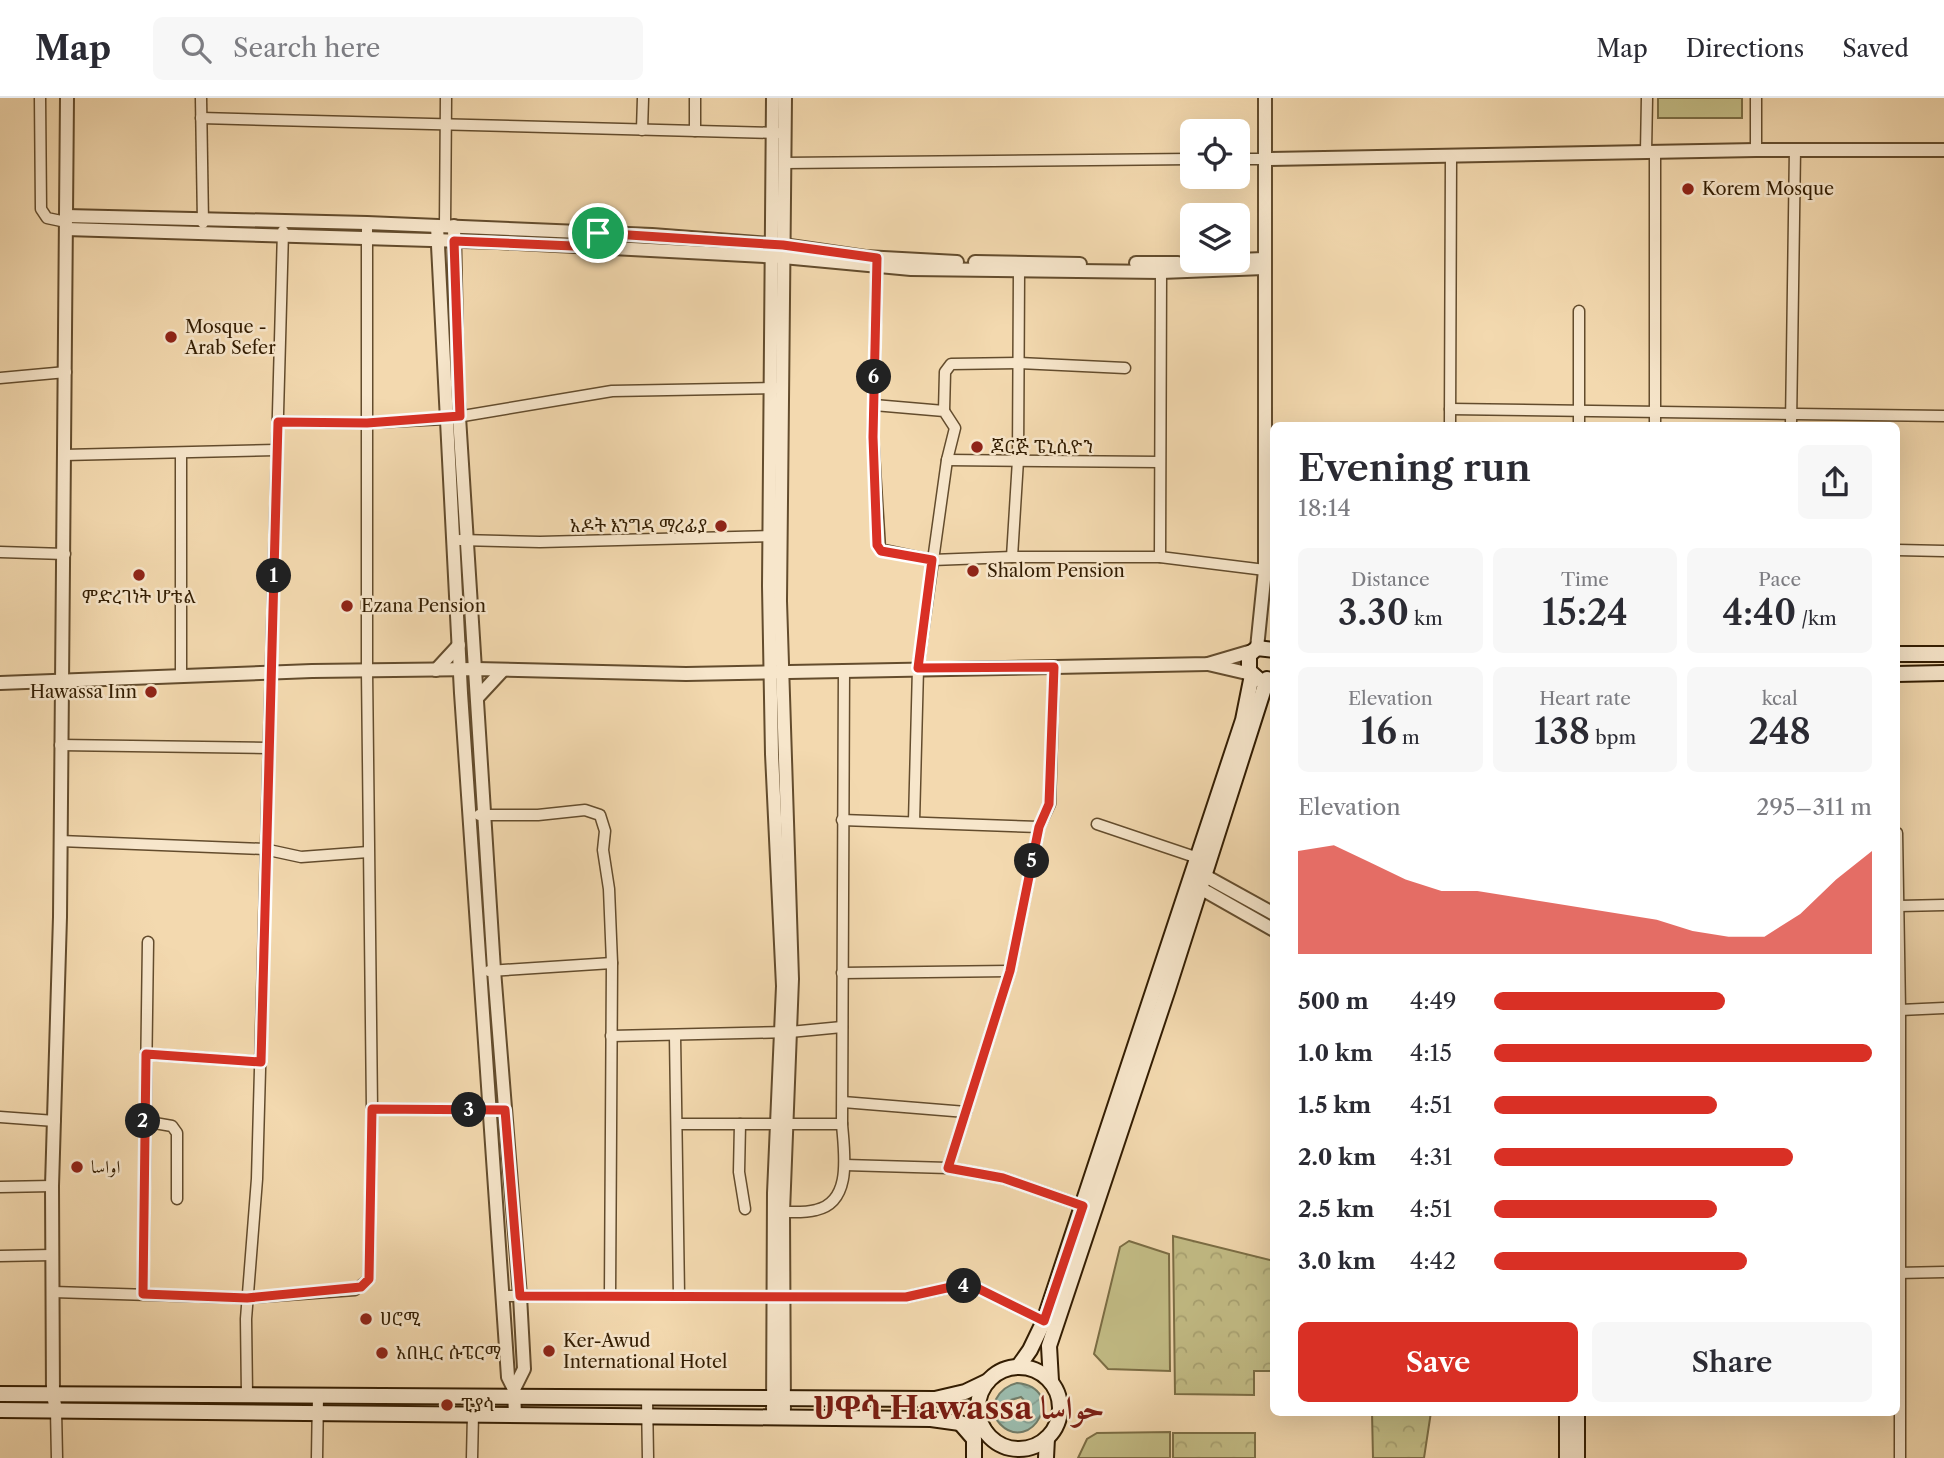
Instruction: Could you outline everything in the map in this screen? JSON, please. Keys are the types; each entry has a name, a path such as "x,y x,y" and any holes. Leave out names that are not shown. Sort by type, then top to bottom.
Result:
{"main road":[{"path":"1051,1381 1049,1346 1243,720 1252,675 1247,661 1264,649"},
{"path":"1900,654 1944,654"},
{"path":"1900,674 1944,673"},
{"path":"1018,1367 1044,1321 1197,875 1270,678 1252,675"},
{"path":"0,1394 318,1396 515,1393 647,1398 935,1399 964,1392 1002,1371 1018,1367 1036,1370 1051,1381 1059,1395 1060,1410 1056,1426 1047,1438 1011,1453 987,1433 960,1423 931,1419 0,1409"},
{"path":"987,1433 979,1417 978,1402 988,1381"},
{"path":"1567,1416 1567,1458"},
{"path":"1577,1416 1577,1458"},
{"path":"960,1423 974,1439 975,1458"},
{"path":"975,1458 987,1433"},
{"path":"1046,1458 1047,1438"}],"street":[{"path":"40,98 41,209 47,218 66,222 283,234 445,226 598,240 777,250 876,263 1019,272 1161,272 1264,263"},
{"path":"57,1458 53,1395 52,1186 65,554 67,98"},
{"path":"201,98 203,231"},
{"path":"446,98 445,226 437,240 461,693 478,815"},
{"path":"642,130 643,98"},
{"path":"695,98 695,131"},
{"path":"773,98 784,163 777,250"},
{"path":"779,1417 777,1295 790,909 776,672 775,536 779,133 785,98"},
{"path":"0,683 62,679 476,669 686,674 1208,664 1264,649 1265,98"},
{"path":"1647,98 1655,422"},
{"path":"1756,98 1756,150"},
{"path":"201,118 779,133"},
{"path":"1250,159 1796,149 1944,150"},
{"path":"1791,420 1796,149"},
{"path":"1450,422 1451,156"},
{"path":"784,163 1180,159"},
{"path":"66,222 203,218 284,220 437,240 598,240"},
{"path":"247,1395 247,1298 256,1204 261,1062 264,849 284,220"},
{"path":"445,226 454,241 460,416 476,669 478,815 498,1110 508,1377 515,1393"},
{"path":"52,1292 247,1298 355,1290 369,1279 372,1109 368,852 366,230"},
{"path":"1250,261 1264,263"},
{"path":"876,263 1180,262"},
{"path":"876,263 874,405 877,545 881,551 932,560 1013,556 1160,557 1265,570"},
{"path":"1013,556 1018,460 1019,272"},
{"path":"1160,557 1161,272"},
{"path":"1579,422 1580,311"},
{"path":"914,822 918,668 947,460 955,433 954,423 944,411 946,372 949,365 1019,363 1125,368"},
{"path":"0,377 66,372"},
{"path":"278,422 367,423 445,419 612,391 777,388"},
{"path":"874,405 944,411"},
{"path":"1450,409 1716,414 1791,420 1944,416"},
{"path":"1716,414 1716,422"},
{"path":"64,455 276,450"},
{"path":"181,453 181,677"},
{"path":"947,460 1159,462"},
{"path":"452,540 540,542 775,536"},
{"path":"1900,550 1944,551"},
{"path":"0,552 65,554"},
{"path":"438,670 459,645"},
{"path":"474,645 485,663 499,670"},
{"path":"1208,664 1252,675"},
{"path":"948,1168 1010,971 1039,827 1051,793 1054,667"},
{"path":"438,670 461,693"},
{"path":"477,698 499,670"},
{"path":"783,1212 815,1211 826,1206 835,1199 845,1165 842,1124 844,670"},
{"path":"60,745 267,748"},
{"path":"478,815 538,815 584,810 600,815 605,831 603,850 609,889 612,963 610,1295"},
{"path":"842,820 1039,827"},
{"path":"1097,824 1270,912"},
{"path":"60,841 264,849 301,857 368,852"},
{"path":"1197,875 1270,927"},
{"path":"1900,906 1944,905"},
{"path":"143,1294 143,1121 148,942"},
{"path":"488,971 612,963"},
{"path":"842,973 1010,971"},
{"path":"1900,1010 1944,1008"},
{"path":"611,1036 786,1032 842,1027"},
{"path":"675,1036 679,1295"},
{"path":"146,1054 261,1062"},
{"path":"844,1102 966,1112"},
{"path":"372,1109 498,1110"},
{"path":"498,1110 520,1296 524,1369 515,1393 515,1416"},
{"path":"0,1117 55,1121"},
{"path":"143,1121 172,1126 177,1133 177,1199"},
{"path":"678,1124 842,1124"},
{"path":"740,1124 739,1172 744,1209"},
{"path":"777,1295 783,1212 782,1124"},
{"path":"845,1165 948,1168 1003,1178 1083,1206"},
{"path":"0,1186 52,1186"},
{"path":"0,1256 52,1255"},
{"path":"1900,1273 1944,1272"},
{"path":"505,1296 906,1297 944,1288 973,1286 1044,1321"},
{"path":"317,1458 318,1396"},
{"path":"647,1398 648,1458"},
{"path":"472,1458 473,1414"},
{"path":"1900,1416 1900,1458"}],"green space":[{"path":"1658,98 1742,98 1742,118 1658,118"},
{"path":"1173,1236 1270,1260 1270,1371 1254,1371 1254,1395 1175,1394"},
{"path":"1129,1241 1169,1254 1170,1371 1108,1369 1094,1354 1120,1247"},
{"path":"1372,1416 1430,1416 1424,1458 1373,1458"},
{"path":"1170,1432 1170,1458 1078,1458 1087,1439 1097,1433"},
{"path":"1173,1433 1255,1433 1255,1458 1173,1458"}],"water":[{"path":"1017,1383 1032,1388 1041,1396 1043,1407 1040,1417 1033,1426 1023,1432 1012,1432 1000,1424 994,1411 996,1399 1010,1385","holes":["1021,1397 1028,1404 1028,1411 1021,1418 1014,1417 1008,1406 1011,1400"]}],"place":[{"name":"Korem Mosque","path":"1688,189"},
{"name":"Mosque - Arab Sefer","path":"171,337"},
{"name":"ጆርጅ ፔኒሲዮን","path":"977,447"},
{"name":"አዶት እንግዳ ማረፊያ","path":"721,526"},
{"name":"Shalom Pension","path":"973,571"},
{"name":"ምድረገነት ሆቴል","path":"139,575"},
{"name":"Ezana Pension","path":"347,606"},
{"name":"Hawassa Inn","path":"151,692"},
{"name":"اواسا","path":"77,1167"},
{"name":"ሀሮሚ","path":"366,1319"},
{"name":"Ker-Awud International Hotel","path":"549,1351"},
{"name":"አበዚር ሱፔርማ","path":"382,1353"},
{"name":"ፒያሳ","path":"447,1405"}],"district":[{"name":"ሀዋሳ Hawassa حواسا","path":"959,1408"}],"route":[{"path":"598,233 733,240 877,258 873,437 877,545 881,551 932,560 918,668 1054,667 1049,804 1039,827 1010,971 948,1168 1003,1178 1083,1206 1044,1321 973,1286 951,1287 906,1297 520,1296 505,1110 372,1109 369,1279 361,1287 355,1290 247,1298 143,1294 143,1121 146,1054 261,1062 264,849 278,422 367,423 460,416 453,274 454,241 597,247 598,233"}]}
